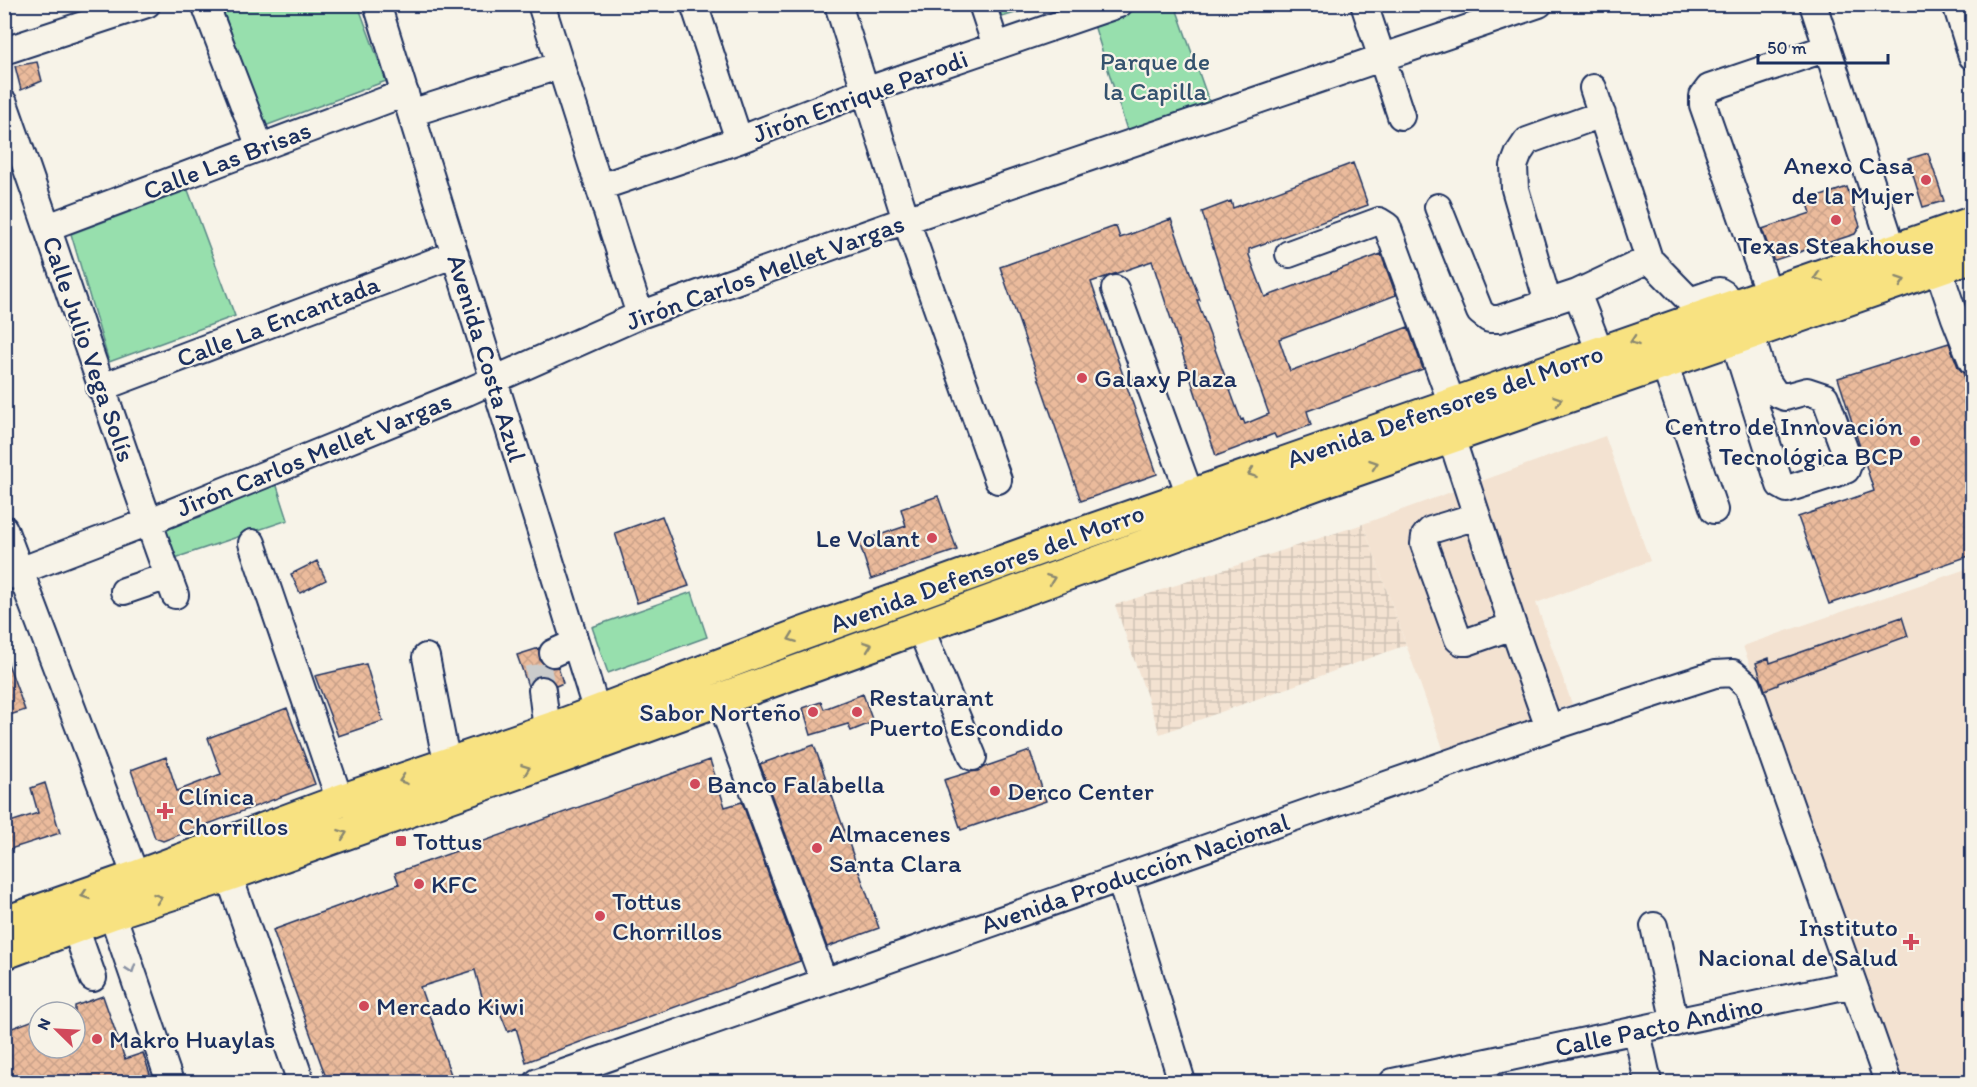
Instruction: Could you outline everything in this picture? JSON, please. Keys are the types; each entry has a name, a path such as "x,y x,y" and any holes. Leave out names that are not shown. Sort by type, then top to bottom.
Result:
{"main road":[{"name":"Avenida Defensores del Morro","path":"4,953 112,913 224,860 340,801 548,730 802,634 1190,495 1972,223"},
{"name":"Avenida Defensores del Morro","path":"4,923 136,877 224,860 720,699 1318,483 1972,256"},
{"path":"1307,454 1318,483"}],"street":[{"path":"4,51 147,4"},
{"path":"206,4 260,147"},
{"name":"Avenida Costa Azul","path":"377,4 494,381 563,666 597,712"},
{"path":"541,4 640,315"},
{"path":"694,4 739,140"},
{"path":"838,4 906,220 998,480"},
{"path":"982,4 996,46"},
{"name":"Jirón Enrique Parodi","path":"600,187 739,140 865,91 1119,4"},
{"path":"1364,4 1401,116"},
{"name":"Jirón Carlos Mellet Vargas","path":"12,574 148,522 494,381 516,369 640,315 906,220 1539,4"},
{"path":"1813,4 1893,250"},
{"path":"1956,4 1972,56"},
{"path":"1769,294 1703,105 1704,96 1709,88 1827,48"},
{"name":"Calle Las Brisas","path":"48,227 260,147 408,103 561,65"},
{"path":"1593,88 1649,259 1686,299 1690,301 1719,291 1724,294 1730,307"},
{"name":"Calle Julio Vega Solís","path":"4,103 12,149 48,227 100,388 171,586 124,591"},
{"path":"1548,303 1515,189 1514,166 1527,141 1602,114"},
{"path":"1438,207 1480,312 1489,319 1499,319 1577,293 1649,259"},
{"path":"1289,254 1379,220 1383,222 1387,226 1452,404"},
{"name":"Calle La Encantada","path":"100,388 455,254"},
{"path":"1938,268 1972,361"},
{"path":"1115,289 1190,495"},
{"path":"1577,293 1600,352"},
{"path":"1742,336 1775,393 1785,397 1807,391 1825,397 1849,462 1846,470 1786,489 1780,485 1742,336"},
{"path":"1664,363 1714,510"},
{"path":"1451,437 1549,728"},
{"path":"1477,516 1431,530 1425,536 1424,544 1458,639 1467,642 1513,626"},
{"path":"4,529 12,574 136,877"},
{"path":"252,543 340,801"},
{"path":"920,627 973,757"},
{"path":"426,657 449,764"},
{"path":"548,730 563,666"},
{"name":"Avenida Producción Nacional","path":"538,1083 1549,728 1715,674 1733,673 1748,686 1853,984"},
{"path":"720,699 824,982"},
{"path":"224,860 301,1083"},
{"path":"1119,878 1182,1083"},
{"path":"112,913 170,1083"},
{"path":"1654,926 1675,1023"},
{"path":"75,927 93,978"},
{"path":"1853,984 1888,1083"},
{"name":"Calle Pacto Andino","path":"1393,1083 1853,984"},
{"path":"1636,1032 1647,1083"}],"shaded area":[{"path":"1605,436 1650,561 1536,603 1572,704 1444,751 1363,524"},
{"path":"1363,524 1406,645 1160,734 1115,605"},
{"name":"Instituto Nacional de Salud","path":"1972,567 1972,1082 1899,1082 1743,646"}],"green space":[{"path":"998,4 1041,5 1002,17"},
{"path":"221,5 358,5 386,81 265,126"},
{"name":"Parque de la Capilla","path":"1150,5 1175,5 1210,104 1127,130 1094,25"},
{"path":"188,190 235,316 109,362 71,234"},
{"path":"276,483 288,520 175,558 165,533 172,526 203,516 217,505"},
{"path":"692,592 707,637 608,673 592,627"}],"building":[{"path":"37,62 42,81 21,90 15,66"},
{"name":"Anexo Casa de la Mujer","path":"1928,153 1944,201 1923,207 1908,159"},
{"path":"1353,163 1368,205 1249,249 1249,255 1265,297 1381,254 1396,295 1279,339 1290,371 1408,327 1423,369 1307,411 1311,425 1276,438 1274,434 1216,456 1152,261 1091,282 1157,474 1081,501 1000,267 1116,226 1120,238 1171,219 1200,300 1197,300 1241,420 1243,419 1245,424 1269,414 1202,212 1231,201 1233,208"},
{"path":"1847,187 1860,226 1855,234 1773,259 1762,229 1811,213 1807,201"},
{"path":"1949,343 1972,400 1972,555 1829,604 1798,517 1874,491 1838,378"},
{"path":"938,496 957,550 871,579 859,542 906,526 901,509"},
{"path":"662,516 689,586 637,603 615,533"},
{"path":"317,561 326,580 300,593 291,574"},
{"path":"1902,617 1908,636 1778,683 1765,690 1756,663 1769,658 1770,663"},
{"path":"539,648 540,660 551,668 558,667 563,683 556,686 548,676 541,675 533,678 528,686 517,655"},
{"path":"4,658 6,658 25,710 4,717"},
{"path":"366,664 383,721 338,736 315,676"},
{"path":"863,694 873,722 851,731 848,724 811,735 803,708 821,702 824,709"},
{"path":"287,708 315,784 163,841 155,838 131,770 166,757 177,791 221,774 208,738"},
{"name":"Almacenes Santa Clara","path":"814,745 879,928 827,947 760,764"},
{"name":"Derco Center","path":"1030,751 1046,801 961,830 944,780 978,771"},
{"name":"Tottus Chorrillos","path":"710,760 725,807 742,802 800,961 526,1062 516,1028 508,1032 497,1005 485,1008 475,970 420,987 454,1083 328,1083 273,930 399,884 395,873"},
{"path":"45,783 60,833 4,851 4,824 38,813 31,788"},
{"name":"Makro Huaylas","path":"103,996 125,1059 143,1053 153,1083 4,1083 4,1031 27,1022 27,1060 87,1060 87,1002"}],"tunnel":[{"path":"542,690 537,661 553,653"}],"place":[{"name":"Anexo Casa de la Mujer","path":"1926,180"},
{"name":"Texas Steakhouse","path":"1836,220"},
{"name":"Galaxy Plaza","path":"1082,378"},
{"name":"Centro de Innovación Tecnológica BCP","path":"1915,441"},
{"name":"Le Volant","path":"932,538"},
{"name":"Sabor Norteño","path":"813,712"},
{"name":"Restaurant Puerto Escondido","path":"857,712"},
{"name":"Banco Falabella","path":"695,784"},
{"name":"Derco Center","path":"995,791"},
{"name":"Clínica Chorrillos","path":"165,811"},
{"name":"Tottus","path":"401,841"},
{"name":"Almacenes Santa Clara","path":"817,848"},
{"name":"KFC","path":"419,884"},
{"name":"Tottus Chorrillos","path":"600,916"},
{"name":"Instituto Nacional de Salud","path":"1911,942"},
{"name":"Mercado Kiwi","path":"364,1006"},
{"name":"Makro Huaylas","path":"97,1039"}]}
